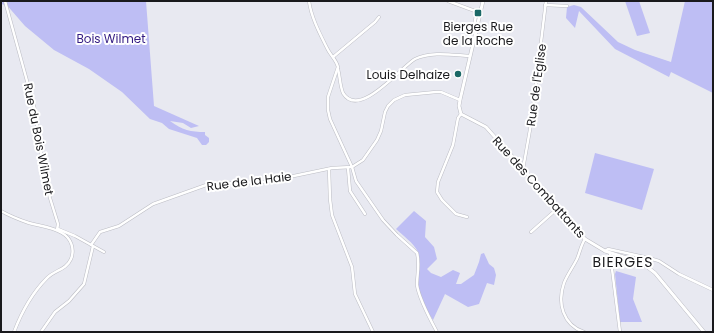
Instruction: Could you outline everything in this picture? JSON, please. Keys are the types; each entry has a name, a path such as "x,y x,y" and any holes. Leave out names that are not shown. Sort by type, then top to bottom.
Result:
{"street":[{"name":"Rue du Bois Wilmet","path":"5,1 34,102 43,168 50,198 58,222 57,229"},
{"path":"309,1 312,15 326,46 337,63 342,91 344,95 351,100 360,101 372,95 392,80 409,63 422,56 438,54 470,56"},
{"path":"448,1 475,11 476,15 474,28 476,29"},
{"path":"467,217 461,216 454,212 437,192 439,178 451,150 458,118 461,114 459,106 460,100 483,1"},
{"name":"Rue de l'Eglise","path":"523,169 531,124 546,1"},
{"path":"546,5 567,6"},
{"path":"333,57 379,17"},
{"path":"338,70 328,96 328,110 330,119 352,167 357,184 378,215 417,253 417,278 419,293 437,332"},
{"path":"352,167 363,160 377,140 381,131 386,109 396,98 405,95 441,92 460,100"},
{"name":"Rue des Combattants","path":"461,114 486,127 585,239 605,251 634,260 646,266 655,273 704,332"},
{"name":"Rue de la Haie","path":"92,245 100,232 119,226 153,204 209,184 264,182 329,169 352,167"},
{"path":"348,168 350,191 365,214"},
{"path":"329,169 332,214 352,267 355,294 373,332"},
{"path":"531,232 558,208"},
{"path":"1,212 18,219 57,229 75,236 104,252"},
{"path":"14,332 22,312 29,300 47,278 67,265 71,258 71,242 57,229"},
{"path":"584,332 573,327 566,319 561,297 564,283 585,239"},
{"path":"41,332 55,312 69,301 84,284 92,245"},
{"path":"605,251 608,249 660,261 679,274 713,290"},
{"path":"610,253 620,332"},
{"path":"646,266 649,258"}],"green space":[{"name":"Bois Wilmet","path":"1,1 146,1 154,106 199,126 191,128 183,123 170,121 187,130 205,132 205,135 209,138 209,142 206,145 202,145 197,138 169,129 162,123 150,119 122,92 89,69 54,50 25,26 5,3 5,5 1,4"},
{"path":"625,1 639,1 650,33 637,36"},
{"path":"685,1 713,1 713,93 671,72 669,77 615,49 579,11 575,28 566,18 567,7 574,5 581,7 618,42 635,50 671,62"},
{"path":"595,153 654,169 642,210 585,193"},
{"path":"414,211 426,221 425,237 434,247 437,259 427,269 431,273 441,277 453,270 460,273 456,284 461,284 474,275 481,254 484,253 489,264 494,268 496,275 494,285 487,283 479,304 468,307 445,294 433,320 420,294 417,277 418,252 411,242 396,229"},
{"path":"616,271 636,277 633,299 642,322 620,322 615,274"}],"place":[{"name":"Bierges Rue de la Roche","path":"478,13"},
{"name":"Louis Delhaize","path":"458,74"}],"district":[{"name":"BIERGES","path":"623,262"}]}
